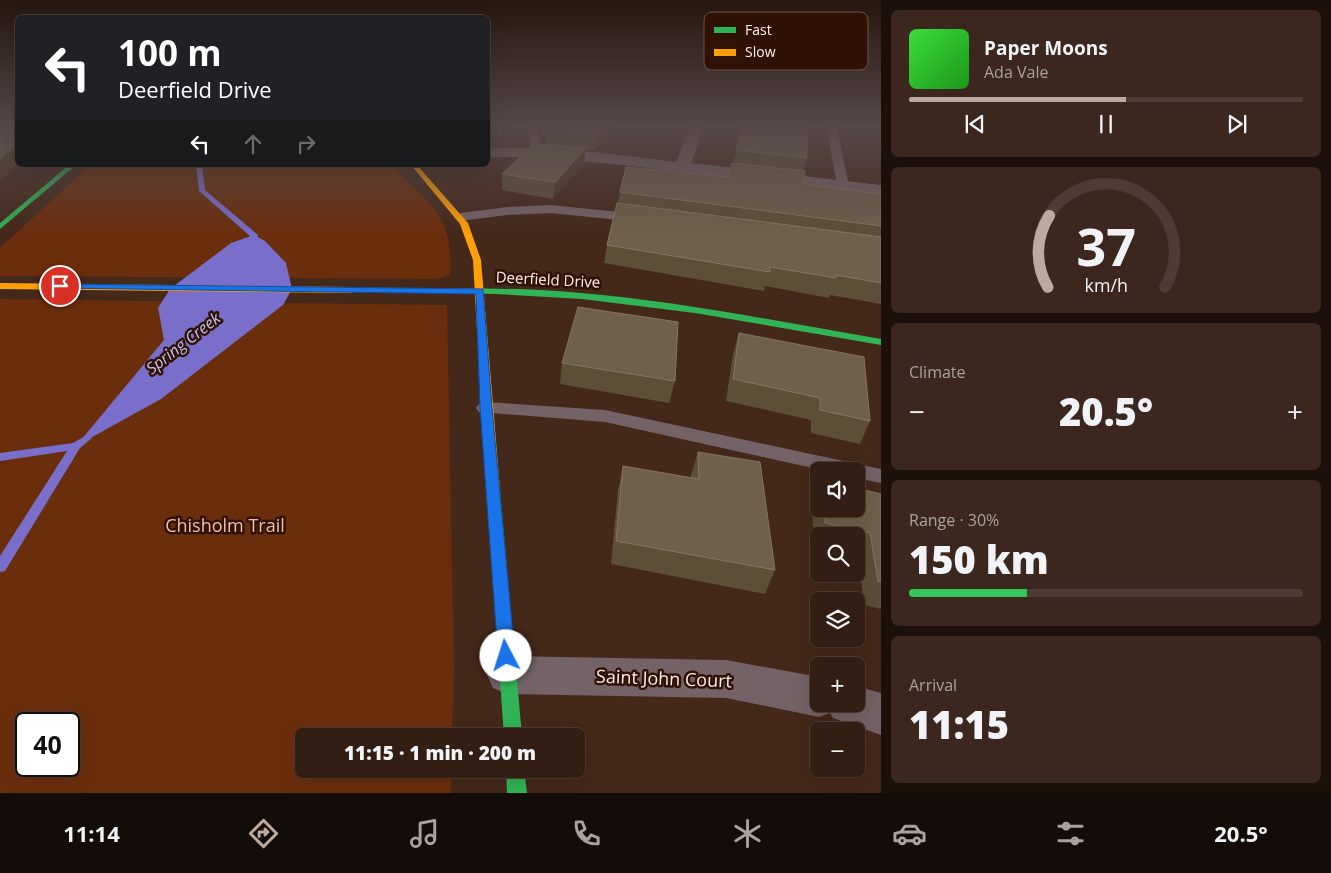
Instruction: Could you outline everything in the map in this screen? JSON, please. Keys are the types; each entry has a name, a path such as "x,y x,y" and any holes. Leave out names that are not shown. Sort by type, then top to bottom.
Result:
{"street":[{"path":"630,161 881,190"},
{"path":"682,167 684,161"},
{"path":"0,227 71,167"},
{"path":"416,167 460,216 477,260 486,408 512,728"},
{"name":"Deerfield Drive","path":"0,286 480,291 580,296 645,302 881,342"},
{"name":"Saint John Court","path":"508,675 726,679 810,695"},
{"path":"865,709 881,714"},
{"path":"516,778 517,793"}],"lane":[{"path":"837,161 842,186"},
{"path":"460,216 550,209 597,212 656,220"},
{"path":"486,408 605,416 881,476"}],"green space":[{"path":"88,167 396,167 438,214 445,228 451,260 450,275 437,279 0,276 0,248"},
{"name":"Chisholm Trail","path":"0,299 447,305 454,670 452,728 295,728 295,778 451,778 451,793 0,793"}],"water":[{"path":"254,235 265,241 286,263 292,289 283,305 161,399 76,446 164,340 158,308 170,289 231,243"}],"building":[{"path":"516,161 574,161 555,182 502,174"},
{"path":"732,163 805,171 804,184 881,194 881,226 620,192 626,167 728,177"},
{"path":"617,203 881,237 881,283 770,267 770,272 607,245"},
{"path":"578,307 678,322 675,381 562,363"},
{"path":"739,333 864,357 870,421 820,410 820,398 733,379"},
{"path":"698,452 760,462 775,570 616,541 623,466 699,479"},
{"path":"865,490 881,494 881,582 878,581 870,533 865,532 865,527 843,527 825,523 825,517 865,517"}],"waterway":[{"name":"Spring Creek","path":"199,167 202,191 254,235 251,248"},
{"name":"Spring Creek","path":"76,446 87,438"},
{"name":"Spring Creek","path":"0,457 76,446"},
{"name":"Spring Creek","path":"0,567 76,446"}],"traffic: fast":[{"path":"0,227 71,167"},
{"path":"352,290 496,292 582,296 695,310 881,342"},
{"path":"493,489 512,728"},
{"path":"516,778 517,793"}],"traffic: slow":[{"path":"416,167 464,223 477,260 493,489"},
{"path":"0,286 352,290"}],"route":[{"path":"60,286 480,291 486,408 506,656"}]}
